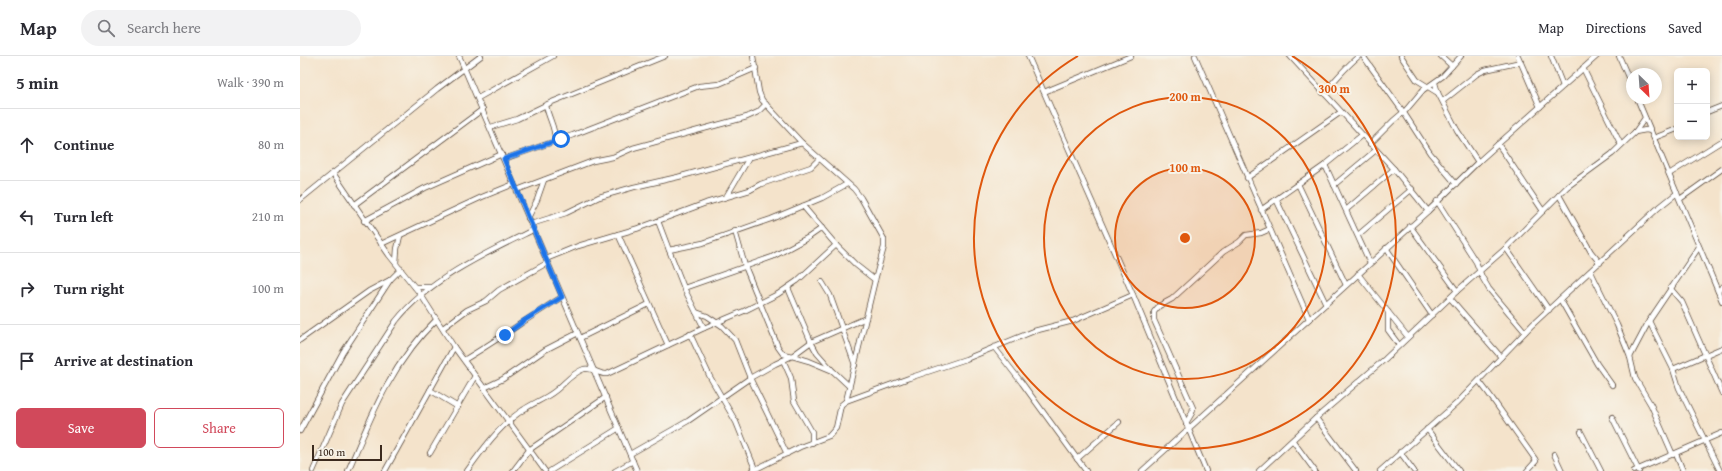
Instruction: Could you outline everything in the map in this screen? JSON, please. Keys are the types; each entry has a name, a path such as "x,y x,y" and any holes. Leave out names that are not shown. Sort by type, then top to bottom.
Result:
{"street":[{"path":"459,56 491,127 546,261 637,471"},
{"path":"300,200 437,89 481,56"},
{"path":"478,98 553,56"},
{"path":"491,127 517,119 546,105 665,56"},
{"path":"753,56 759,92 766,104 802,143 858,193 884,239 884,247 846,401"},
{"path":"1028,56 1133,295 1189,429 1204,470"},
{"path":"1044,92 1131,56"},
{"path":"1195,56 1309,319"},
{"path":"1290,56 1412,189 1428,211"},
{"path":"1323,93 1339,77 1346,67 1359,56"},
{"path":"1363,56 1404,113 1430,153 1456,184"},
{"path":"1401,56 1414,77 1422,84 1438,93"},
{"path":"1441,56 1452,66"},
{"path":"1370,144 1393,120 1404,113 1428,87 1461,56"},
{"path":"1518,56 1540,107"},
{"path":"1551,56 1563,86"},
{"path":"1142,471 1428,211 1478,162 1597,56"},
{"path":"1619,56 1626,72"},
{"path":"1443,101 1473,77 1485,70 1520,62"},
{"path":"364,221 425,188 503,156 555,141 699,86 719,84 756,68"},
{"path":"1583,68 1621,145"},
{"path":"1435,82 1438,93 1461,137 1478,162"},
{"path":"517,190 593,161 613,157 633,148 747,118 758,112 766,104"},
{"path":"1639,104 1722,301"},
{"path":"546,105 548,116 555,131 555,141"},
{"path":"1710,111 1722,106"},
{"path":"354,205 483,109"},
{"path":"1247,178 1341,112"},
{"path":"1259,471 1316,418 1368,374 1457,290 1506,248 1559,195 1577,179 1605,160 1635,132 1645,118"},
{"path":"1635,132 1646,130 1651,131"},
{"path":"1654,138 1674,130"},
{"path":"1261,210 1325,165 1362,135"},
{"path":"1669,174 1722,141"},
{"path":"531,224 570,212 604,196 802,143"},
{"path":"1498,144 1543,211"},
{"path":"1334,184 1376,150"},
{"path":"726,196 749,158"},
{"path":"443,328 467,310 486,301 503,288 546,261 578,246 658,221 726,196 744,193 761,184 811,167 819,159"},
{"path":"1325,165 1370,263"},
{"path":"1346,210 1394,169"},
{"path":"1680,199 1722,169"},
{"path":"333,174 364,221 421,295 454,347 545,471"},
{"path":"528,218 537,200 544,180"},
{"path":"381,244 514,184"},
{"path":"669,250 703,244 827,196 847,184"},
{"path":"1298,184 1346,285"},
{"path":"1358,235 1412,189"},
{"path":"1380,471 1457,403 1525,332 1657,209 1677,193"},
{"path":"1559,195 1591,252 1600,263"},
{"path":"1276,200 1326,304"},
{"path":"1437,202 1476,262 1479,272 1489,289 1525,332"},
{"path":"803,206 836,245 856,265 875,280"},
{"path":"658,221 684,288 704,328"},
{"path":"1410,226 1457,290"},
{"path":"684,288 772,257 809,237 822,228"},
{"path":"1186,423 1192,413 1193,408 1154,320 1154,312 1159,306 1172,299 1223,252 1239,242 1246,235 1261,233 1270,229"},
{"path":"312,471 348,393 396,321 410,304 433,286 488,252 533,230"},
{"path":"735,231 745,266 780,350 786,355 808,361 833,372"},
{"path":"618,234 668,345"},
{"path":"396,264 400,236"},
{"path":"467,471 508,421 523,410 551,394 577,372 586,369 594,370 601,374 607,374 716,322 760,304 788,288 836,245"},
{"path":"1630,357 1649,321 1699,247"},
{"path":"1386,248 1432,314"},
{"path":"1506,248 1549,310"},
{"path":"300,431 343,352 390,280 400,269"},
{"path":"1591,272 1617,325 1630,357 1635,378 1651,405 1683,471"},
{"path":"1358,274 1408,337"},
{"path":"300,340 369,291 390,280"},
{"path":"822,282 830,295 855,365"},
{"path":"415,287 425,288 433,286"},
{"path":"1718,291 1722,287"},
{"path":"788,288 817,353 833,372 849,386"},
{"path":"1670,288 1682,302 1722,394"},
{"path":"690,334 721,398 736,422 757,470 800,447 825,438 834,431 837,425 841,406 846,401 966,359 1034,331 1073,321 1133,295"},
{"path":"464,360 501,338 525,320 562,297"},
{"path":"1450,298 1501,357"},
{"path":"1560,299 1597,364 1612,385"},
{"path":"484,388 503,379 545,350 649,304"},
{"path":"696,312 707,316 716,322 735,340 750,378 787,454"},
{"path":"1388,312 1388,330 1399,345"},
{"path":"630,454 654,439 680,426 750,378 792,356 811,342 866,318"},
{"path":"348,471 378,399 400,362 420,336 436,320"},
{"path":"1649,321 1673,369 1679,388 1720,471"},
{"path":"384,471 454,347"},
{"path":"994,348 1022,383 1086,471"},
{"path":"1673,369 1722,348"},
{"path":"783,360 791,378 794,401 812,432 812,443"},
{"path":"602,388 607,374"},
{"path":"430,453 475,376"},
{"path":"1479,381 1535,459 1536,461 1527,471"},
{"path":"430,390 458,407"},
{"path":"513,471 529,450 606,397"},
{"path":"1612,417 1637,470 1704,440 1722,434"},
{"path":"1316,418 1356,471"},
{"path":"1078,459 1120,422"},
{"path":"550,471 619,428"},
{"path":"1427,429 1459,471"},
{"path":"1581,432 1601,471"},
{"path":"1293,440 1315,471"},
{"path":"1400,452 1414,471"},
{"path":"1554,454 1562,471"},
{"path":"615,471 633,461"}],"route":[{"path":"505,335 525,320 562,297 504,159 561,139"}]}
